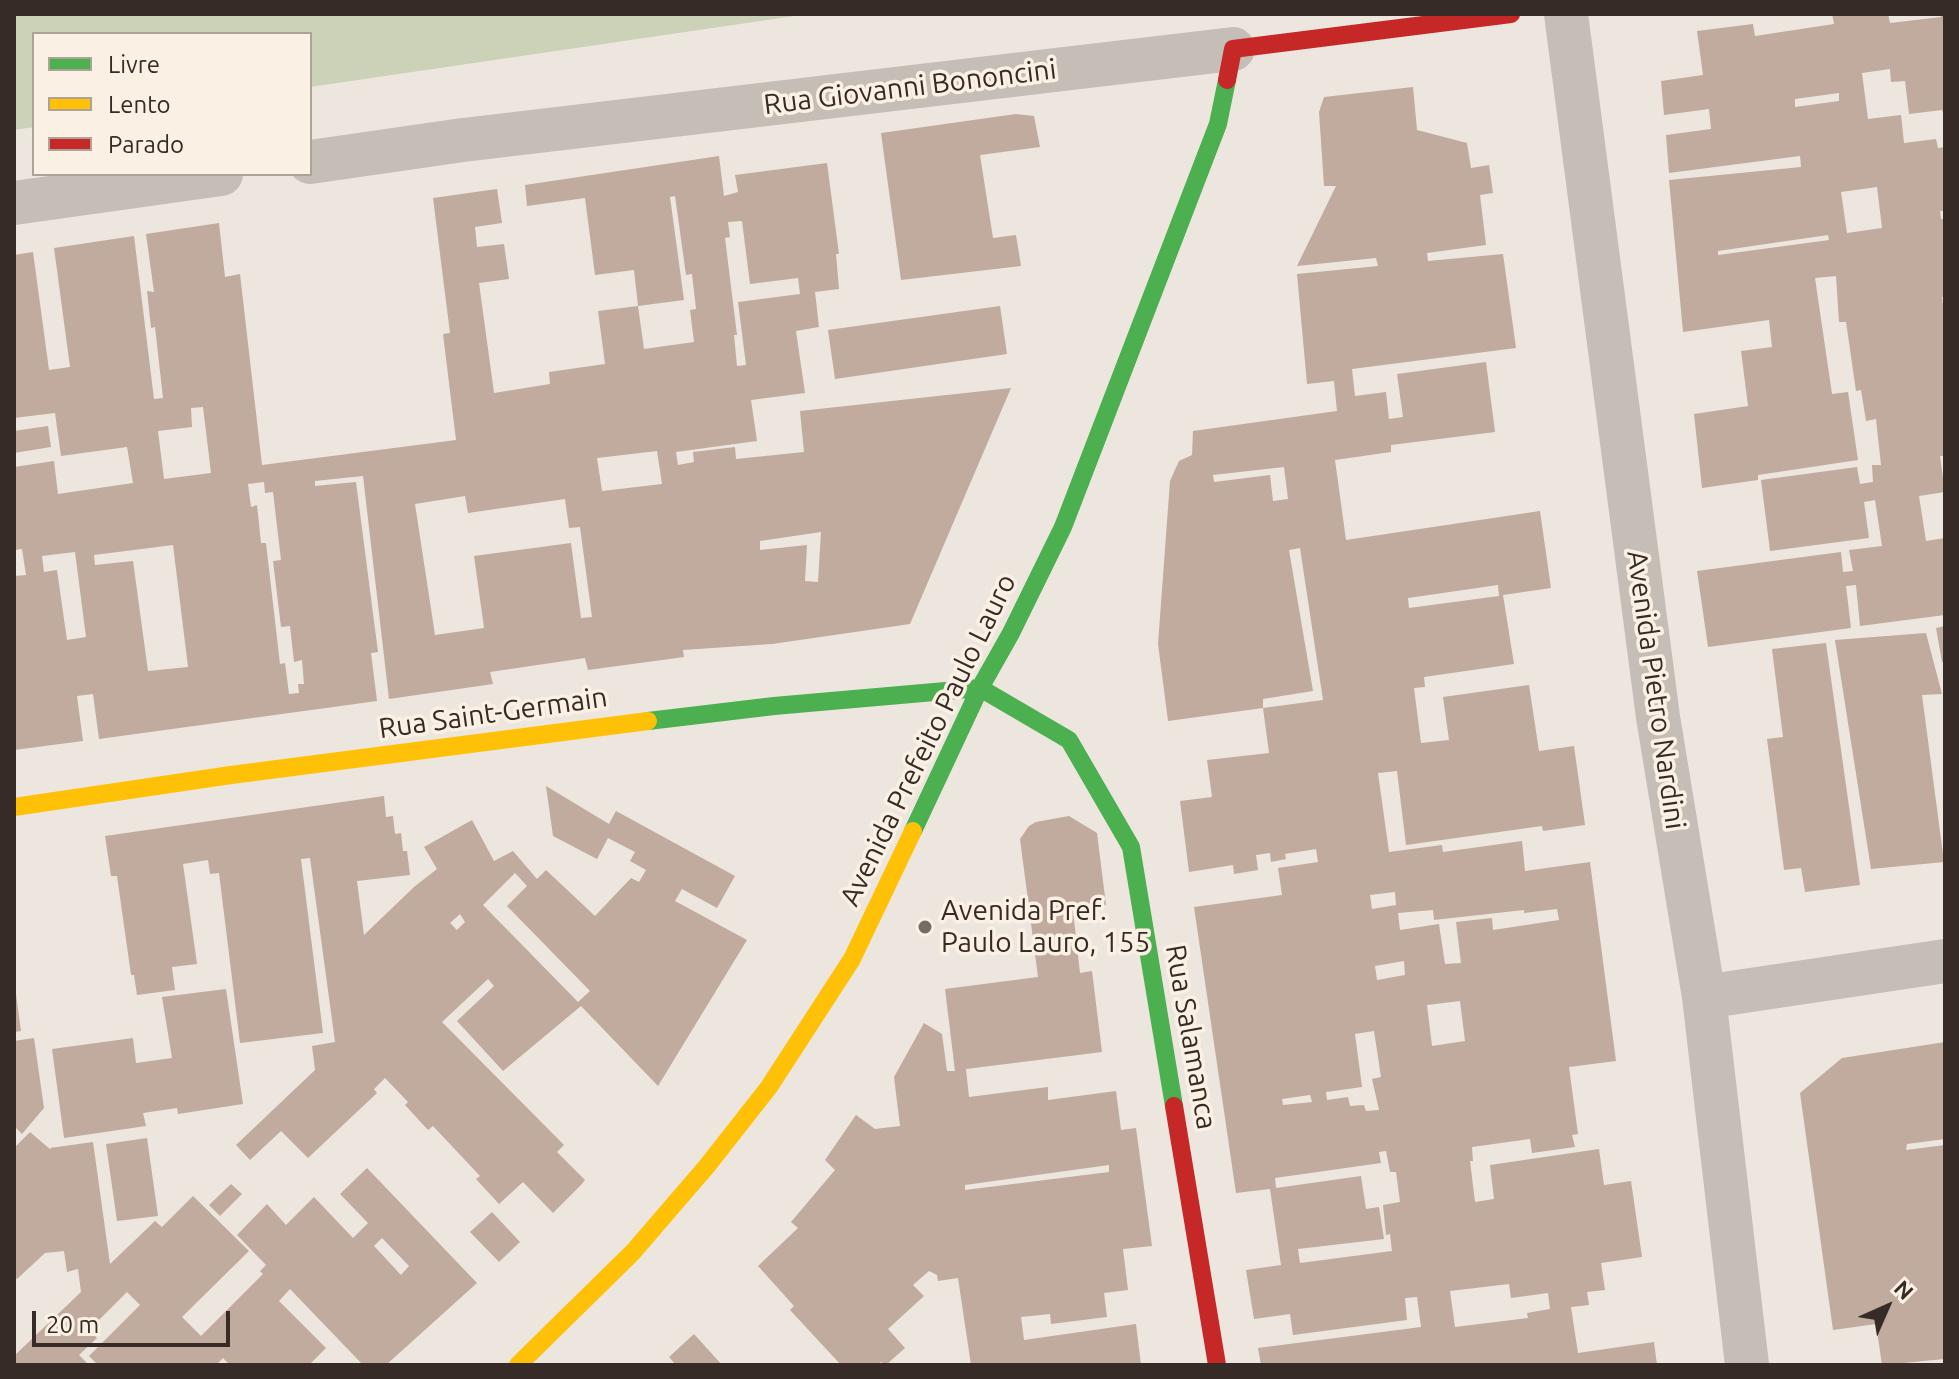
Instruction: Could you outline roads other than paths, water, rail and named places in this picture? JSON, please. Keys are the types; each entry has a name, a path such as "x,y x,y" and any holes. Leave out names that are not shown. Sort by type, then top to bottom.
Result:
{"street":[{"name":"Rua Giovanni Bononcini","path":"312,162 463,140 1511,14"},
{"name":"Avenida Pietro Nardini","path":"1566,14 1658,717 1704,997 1747,1365"},
{"name":"Avenida Prefeito Paulo Lauro","path":"518,1365 633,1252 707,1166 769,1087 852,959 1074,498 1218,124 1233,49"},
{"path":"14,203 207,176"},
{"name":"Rua Saint-Germain","path":"14,807 575,730 774,706 980,688"},
{"name":"Rua Salamanca","path":"980,688 1069,740 1131,847 1217,1365"},
{"path":"1704,997 1945,961"}],"place":[{"name":"Avenida Pref. Paulo Lauro, 155","path":"925,927"}]}
